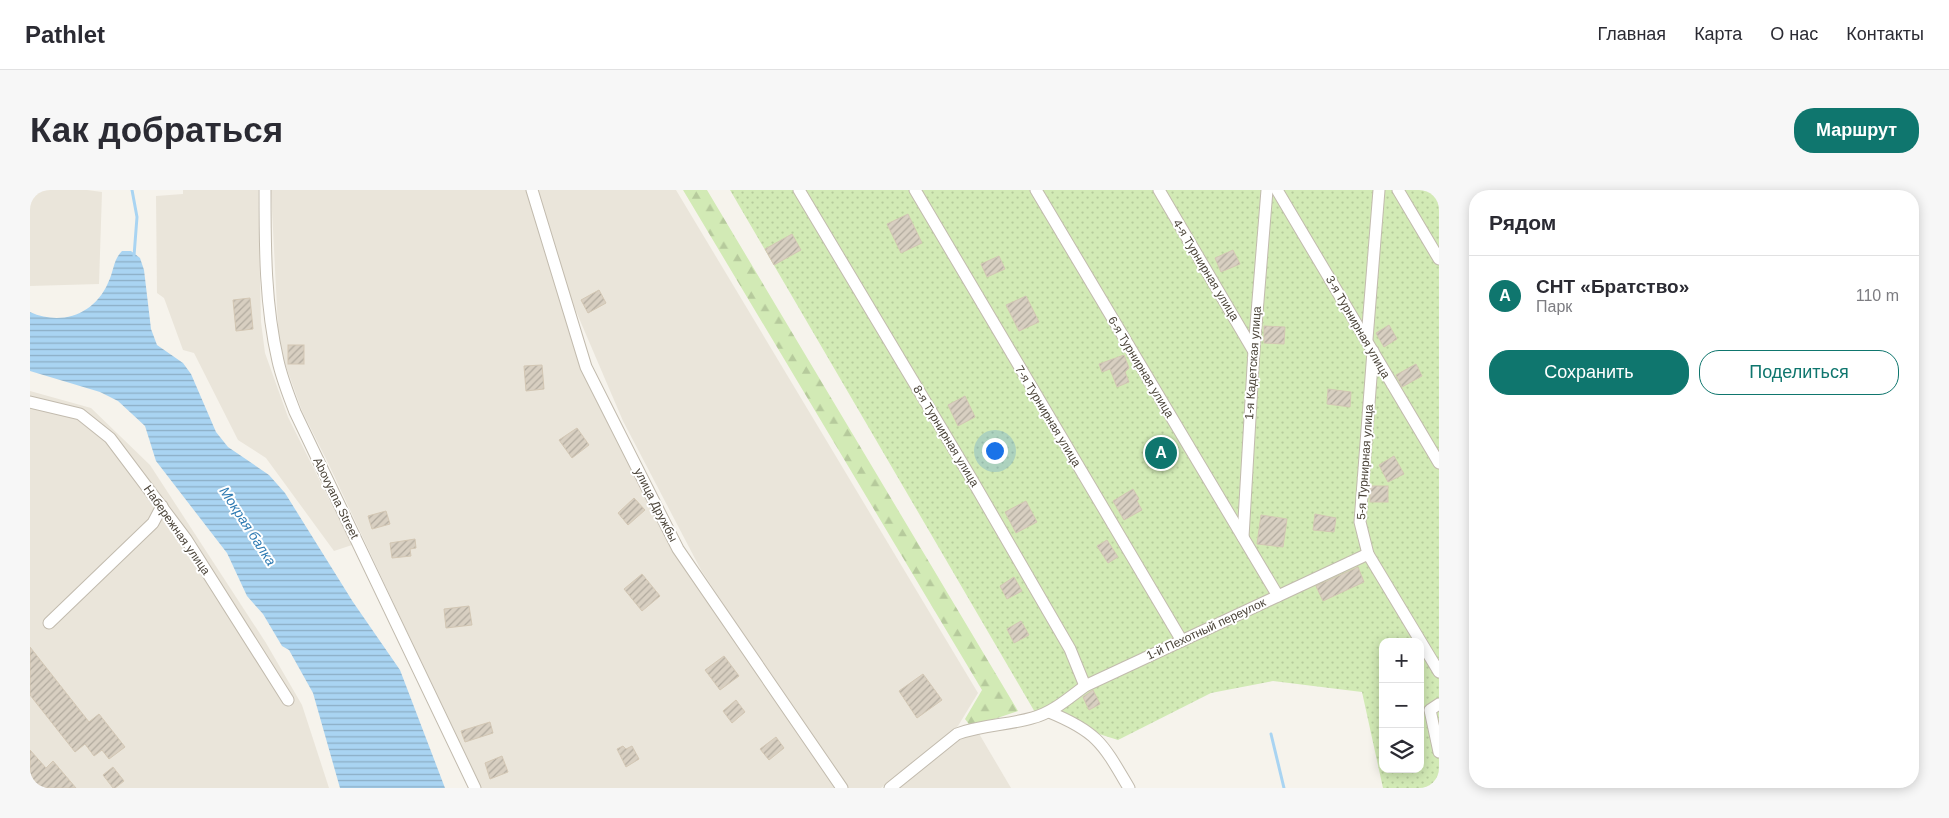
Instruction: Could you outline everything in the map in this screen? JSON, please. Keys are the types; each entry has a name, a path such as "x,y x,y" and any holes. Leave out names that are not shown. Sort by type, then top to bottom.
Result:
{"street":[{"name":"Abovyana Street","path":"264,190 266,262 272,332 278,364 295,412 475,788"},
{"name":"улица Дружбы","path":"532,190 586,367 678,549 842,788"},
{"name":"8-я Турнирная улица","path":"799,190 986,503 1070,649 1085,686"},
{"name":"7-я Турнирная улица","path":"915,190 1182,641"},
{"name":"6-я Турнирная улица","path":"1036,190 1278,596"},
{"name":"4-я Турнирная улица","path":"1159,190 1254,350"},
{"name":"1-я Кадетская улица","path":"1243,537 1254,350 1267,190"},
{"name":"3-я Турнирная улица","path":"1277,190 1439,463"},
{"path":"1367,339 1379,190"},
{"path":"1398,190 1439,258"},
{"name":"5-я Турнирная улица","path":"1373,351 1360,522 1368,554 1439,672"},
{"name":"Набережная улица","path":"30,402 80,414 110,438 186,539 288,700"},
{"path":"49,623 153,523 162,506"},
{"name":"1-й Пехотный переулок","path":"890,788 957,734 970,729 992,727 1034,718 1049,712 1085,686 1368,554"},
{"path":"1439,704 1430,710 1439,752"},
{"path":"1049,712 1075,722 1100,741 1129,788"}],"shaded area":[{"path":"30,190 87,190 102,192 99,284 30,286"},
{"path":"183,190 258,190 261,322 265,353 288,417 352,545 334,551 266,458 238,440 194,353 183,350 164,298 157,293 156,196 183,194"},
{"path":"271,190 528,190 553,279 615,425 696,580 835,788 480,788 302,411 279,347"},
{"path":"537,190 676,190 978,693 958,726 881,788 845,788 701,570 623,421 561,276"},
{"path":"30,391 91,408 150,465 266,643 302,705 329,788 30,788"},
{"path":"978,732 1011,788 895,788 961,735"}],"green space":[{"path":"683,190 707,190 1018,711 971,727 965,719 982,690"},
{"path":"730,190 1439,190 1439,788 1383,788 1380,773 1424,773 1424,638 1379,638 1379,770 1362,692 1273,681 1211,693 1118,740 1036,714"}],"water":[{"name":"Мокрая балка","path":"122,251 131,251 140,258 144,270 151,329 157,345 183,363 191,374 216,432 228,447 269,475 285,493 353,602 400,670 445,788 340,788 313,693 289,650 282,646 263,614 247,596 227,553 156,461 145,426 118,401 100,392 30,371 30,312 53,318 75,315 85,310 102,294 110,279 117,258"}],"building":[{"path":"908,214 922,243 901,253 887,224"},
{"path":"792,234 801,250 774,265 765,249"},
{"path":"1233,250 1240,264 1221,272 1215,258"},
{"path":"999,256 1005,269 987,277 981,264"},
{"path":"599,290 606,303 588,313 581,300"},
{"path":"1026,296 1039,322 1019,331 1006,305"},
{"path":"250,298 253,329 236,331 233,300"},
{"path":"1389,325 1397,339 1384,347 1376,333"},
{"path":"1264,326 1285,327 1284,344 1264,343"},
{"path":"288,345 304,345 304,364 288,364"},
{"path":"1124,355 1129,368 1125,372 1129,382 1117,387 1110,369 1102,372 1099,364"},
{"path":"1416,364 1422,376 1402,387 1396,375"},
{"path":"542,365 544,389 526,391 524,366"},
{"path":"1328,389 1351,392 1350,407 1327,404"},
{"path":"965,396 975,417 958,426 948,405"},
{"path":"577,428 589,445 572,458 559,440"},
{"path":"1394,456 1404,474 1388,482 1379,465"},
{"path":"1370,486 1388,486 1388,502 1370,502"},
{"path":"1133,489 1139,499 1137,501 1142,510 1124,520 1113,501"},
{"path":"634,498 645,510 628,525 618,513"},
{"path":"1026,501 1037,522 1016,533 1005,512"},
{"path":"386,511 390,524 372,529 368,516"},
{"path":"1315,514 1336,518 1334,532 1313,530"},
{"path":"1261,515 1287,519 1283,547 1257,544"},
{"path":"415,539 416,548 410,549 411,556 392,558 390,543"},
{"path":"1107,540 1118,557 1108,563 1097,546"},
{"path":"1358,567 1364,582 1323,601 1316,586"},
{"path":"642,574 660,596 642,611 624,589"},
{"path":"1014,577 1022,591 1007,599 1000,586"},
{"path":"469,606 472,625 446,628 444,609"},
{"path":"1021,621 1029,635 1014,643 1007,629"},
{"path":"30,647 89,722 99,714 125,747 109,759 102,750 94,756 85,744 75,752 30,695"},
{"path":"724,656 739,676 720,690 705,670"},
{"path":"923,674 942,700 917,718 899,691"},
{"path":"1093,690 1100,704 1089,710 1083,697"},
{"path":"736,700 745,712 732,723 723,711"},
{"path":"490,722 493,733 465,742 461,731"},
{"path":"776,737 784,748 769,760 760,749"},
{"path":"623,746 626,749 632,746 639,759 626,767 617,749"},
{"path":"30,750 46,768 53,761 76,788 30,788"},
{"path":"502,756 508,772 490,779 485,763"},
{"path":"113,767 124,781 115,788 103,775"}],"waterway":[{"path":"132,190 137,217 134,256"},
{"path":"1271,734 1284,788"}],"place":[{"name":"СНТ «Братство»","path":"1161,453"}]}
